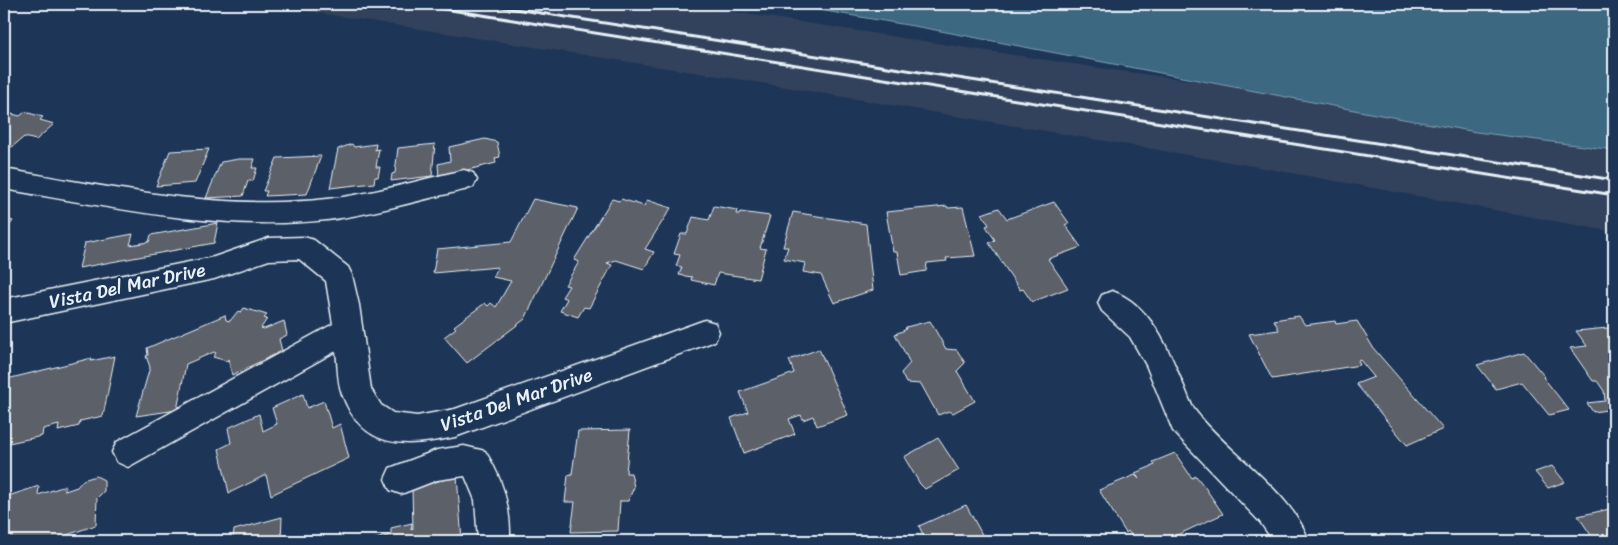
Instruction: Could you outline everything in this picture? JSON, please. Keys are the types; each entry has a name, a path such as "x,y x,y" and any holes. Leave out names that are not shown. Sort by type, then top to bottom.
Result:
{"street":[{"path":"4,179 183,207 297,211 332,209 464,180"},
{"name":"Vista Del Mar Drive","path":"4,310 214,268 269,249 304,248 338,275 348,330 356,392 370,415 388,427 417,430 455,423 705,332"},
{"path":"1112,303 1140,328 1158,359 1184,421 1211,452 1272,511 1293,541"},
{"path":"128,452 348,330"},
{"path":"401,479 435,464 460,460 474,462 490,490 494,512 494,541"}],"shaded area":[{"path":"262,4 682,4 1099,68 1614,138 1614,232 1253,166 743,80"},
{"path":"784,4 1614,4 1614,150 1476,132 925,28"}],"building":[{"path":"4,112 20,116 25,112 43,117 40,120 54,124 36,140 24,137 12,147 4,145"},
{"path":"485,139 497,142 500,157 495,158 496,163 439,177 438,164 450,161 449,147"},
{"path":"352,144 354,147 376,144 375,150 379,149 376,167 380,167 378,177 375,177 374,183 330,188 338,149"},
{"path":"435,144 432,176 391,181 392,174 395,173 398,148"},
{"path":"209,149 195,183 156,186 170,151"},
{"path":"321,156 307,194 265,196 267,191 263,191 277,158"},
{"path":"255,159 252,168 257,168 253,181 248,181 243,196 206,198 221,162"},
{"path":"533,199 578,208 525,319 467,363 444,337 456,328 454,326 485,303 488,306 491,303 496,307 511,281 493,277 498,267 433,273 437,249 511,242"},
{"path":"612,199 619,201 621,199 644,206 647,200 671,208 645,249 654,252 644,269 616,260 607,263 612,265 589,308 584,307 578,317 560,311 567,299 562,297 569,286 565,285 579,262 574,260"},
{"path":"1054,202 1069,223 1065,225 1081,247 1048,259 1068,288 1032,302 1023,289 1020,290 989,243 995,240 986,226 989,225 982,214 999,208 1007,219"},
{"path":"714,206 737,210 736,214 740,212 770,216 760,248 766,249 758,279 718,273 714,285 691,280 692,277 679,275 682,267 676,266 680,255 674,254 681,234 687,234 693,217 709,220"},
{"path":"947,206 948,208 963,207 975,256 946,258 947,261 927,263 926,271 901,275 897,252 893,252 886,212"},
{"path":"793,212 866,224 873,290 834,303 821,275 803,272 805,263 784,259 788,247 783,247"},
{"path":"4,218 13,221 4,233"},
{"path":"218,223 214,243 79,268 85,243 133,234 130,245 149,242 151,235"},
{"path":"244,308 267,315 264,318 267,319 261,328 264,329 284,321 287,335 279,339 282,351 232,375 228,359 227,361 213,357 216,353 214,352 186,364 177,410 136,416 150,367 146,356 148,355 147,348 225,315 226,320 230,321 238,311 241,312"},
{"path":"1299,316 1305,325 1335,321 1336,324 1357,321 1374,349 1443,429 1407,445 1356,384 1374,377 1360,360 1358,361 1360,365 1272,379 1249,334 1279,330 1274,320"},
{"path":"930,321 946,349 957,350 965,363 957,371 975,401 953,413 949,411 938,415 921,384 906,383 901,373 910,363 895,334 905,330 906,327"},
{"path":"1608,328 1614,336 1614,436 1607,410 1593,412 1587,403 1605,401 1604,391 1597,381 1593,381 1570,348 1587,346 1576,331"},
{"path":"819,349 848,415 817,426 813,416 803,420 801,415 789,419 795,434 744,453 731,418 748,412 740,392 794,373 789,360"},
{"path":"1524,352 1569,410 1549,415 1522,382 1496,389 1477,365"},
{"path":"115,356 103,416 80,421 79,426 58,431 59,425 43,429 42,436 4,444 4,389 7,379 92,358 91,361"},
{"path":"303,394 307,408 324,401 332,428 340,424 349,458 271,495 266,475 229,493 219,449 231,443 228,428 259,414 263,431 277,424 272,408"},
{"path":"630,430 626,473 631,473 634,487 628,501 620,501 618,531 571,532 575,502 565,502 568,475 572,474 578,431"},
{"path":"938,438 959,470 925,489 904,457"},
{"path":"1175,453 1192,478 1196,476 1204,486 1223,514 1164,541 1135,541 1128,531 1126,533 1099,490 1135,475 1139,479 1135,473 1155,465 1153,462"},
{"path":"1552,466 1565,482 1548,488 1535,472"},
{"path":"96,476 104,480 104,491 97,498 96,525 64,536 63,539 57,541 4,541 5,497 39,486 38,495 65,486 65,491 77,487 83,480"},
{"path":"457,476 462,541 368,541 391,535 391,528 412,523 411,530 413,529 412,488"},
{"path":"966,505 985,540 988,538 990,541 926,541 919,526"},
{"path":"1614,508 1614,541 1595,541 1578,516"},
{"path":"282,517 281,541 223,541 233,538 234,530"}],"railway":[{"path":"413,4 1614,195"},
{"path":"483,4 1614,180"}]}
